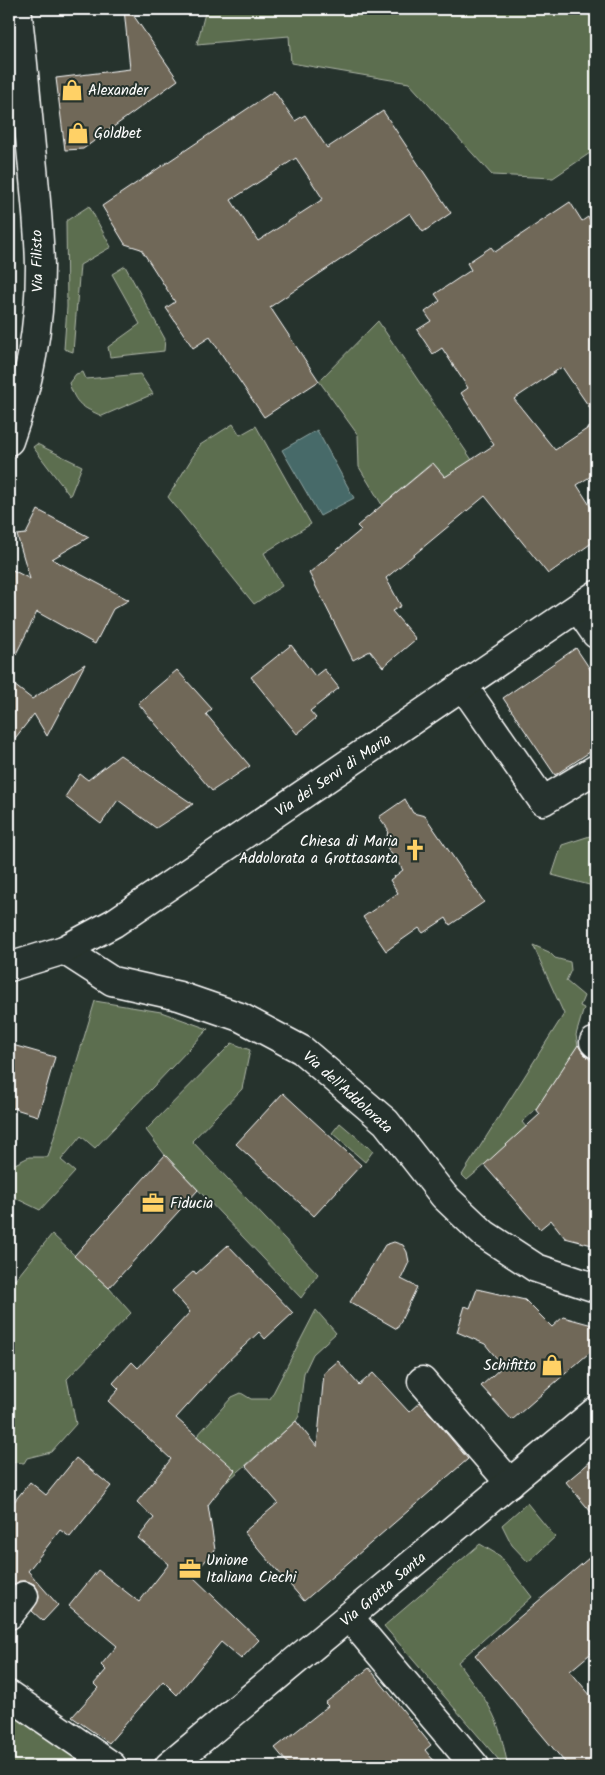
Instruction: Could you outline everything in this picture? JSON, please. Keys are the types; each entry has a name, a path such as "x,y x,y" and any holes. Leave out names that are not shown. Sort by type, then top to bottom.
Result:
{"street":[{"name":"Via Filisto","path":"9,441 19,414 29,374 37,316 40,267 34,184 19,127 25,78 17,9"},
{"path":"9,43 25,78"},
{"path":"587,602 596,634"},
{"name":"Via dei Servi di Maria","path":"9,967 64,950 114,923 587,602"},
{"path":"463,686 543,801 596,769"},
{"name":"Via dell'Addolorata","path":"64,950 112,981 179,996 240,1017 302,1050 386,1122 444,1196 484,1234 536,1268 596,1288"},
{"path":"422,1381 510,1483"},
{"name":"Via Grotta Santa","path":"170,1766 596,1411"},
{"path":"349,1617 474,1766"},
{"path":"9,1695 112,1766"}],"green space":[{"path":"206,9 434,9 440,11 442,9 596,9 596,149 553,178 492,175 409,83 291,63 289,36 197,44"},
{"path":"89,206 111,247 80,265 73,352 64,349 67,307 66,221"},
{"path":"125,266 165,339 164,351 110,357 108,347 140,324 112,274"},
{"path":"378,321 472,460 445,477 432,463 382,505 359,467 358,435 319,381"},
{"path":"83,372 86,379 140,374 153,394 102,416 89,410 77,401 74,396 69,383 76,374"},
{"path":"233,424 240,435 256,426 311,524 264,553 282,586 254,604 168,497 200,445"},
{"path":"37,444 82,466 70,496 33,447"},
{"path":"596,834 596,889 593,886 552,875 562,845"},
{"path":"533,945 549,952 555,958 570,962 571,970 566,981 584,996 580,1006 584,1008 576,1035 578,1046 536,1109 522,1122 526,1127 467,1180 462,1175 564,1014"},
{"path":"95,1001 161,1012 208,1029 95,1148 81,1136 61,1160 75,1172 40,1210 9,1195 9,1167 29,1157 48,1157"},
{"path":"232,1043 250,1050 242,1089 192,1141 318,1274 301,1298 165,1155 146,1130"},
{"path":"340,1123 373,1151 365,1162 332,1133"},
{"path":"52,1234 109,1288 131,1313 67,1379 76,1424 51,1452 27,1458 24,1463 9,1462 9,1278 15,1280"},
{"path":"316,1310 336,1333 313,1354 304,1373 299,1416 296,1421 222,1486 199,1466 213,1451 197,1436 232,1397 241,1393 251,1399 270,1399"},
{"path":"527,1503 555,1537 528,1562 512,1545 502,1525"},
{"path":"480,1544 500,1556 532,1597 458,1662 481,1694 496,1720 508,1766 504,1766 384,1626"},
{"path":"9,1709 97,1766 9,1766"}],"water":[{"path":"317,430 354,498 320,516 282,450"}],"building":[{"path":"124,9 129,9 178,80 83,149 65,150 56,78 130,69"},
{"path":"274,91 295,121 305,115 327,148 383,111 451,213 423,232 410,213 270,307 319,381 264,417 210,337 193,348 166,308 175,302 141,249 125,244 102,206","holes":["296,158 323,199 258,241 231,200"]},
{"path":"570,202 582,221 588,217 596,230 596,417 562,367 514,399 555,450 596,423 596,473 577,485 596,515 596,540 548,574 485,496 386,578 401,606 392,611 416,639 383,667 370,651 353,660 309,573 361,530 357,526 433,463 445,477 494,445 461,393 468,388 442,348 433,354 417,330 431,321 425,312 440,301 435,294 471,270 467,263 491,247 495,252"},
{"path":"38,510 89,537 52,559 129,600 113,609 95,644 37,612 9,668 9,568 30,579 17,535 26,534"},
{"path":"291,645 315,676 324,669 339,688 310,711 316,718 297,734 251,677"},
{"path":"576,648 596,678 596,748 555,775 503,698"},
{"path":"85,664 47,736 34,714 9,746 9,681 32,699"},
{"path":"177,670 212,709 206,714 250,766 212,791 138,703"},
{"path":"120,755 193,804 156,828 118,800 101,824 65,797 80,774 88,780"},
{"path":"405,799 413,813 425,816 484,902 450,925 446,918 423,933 419,928 386,951 363,917 398,893 390,880 403,870 386,846 388,829 379,817"},
{"path":"9,1044 55,1057 38,1116 9,1107"},
{"path":"578,1045 583,1053 595,1064 596,1246 565,1238 551,1220 540,1229 484,1165 540,1114 536,1109"},
{"path":"283,1093 361,1165 314,1216 236,1144"},
{"path":"165,1155 198,1190 109,1288 74,1256"},
{"path":"394,1242 403,1245 409,1262 401,1279 417,1287 397,1329 350,1302 385,1245"},
{"path":"228,1245 293,1313 265,1339 259,1332 227,1362 176,1418 235,1470 208,1505 215,1550 192,1576 259,1640 241,1659 221,1642 177,1695 163,1681 109,1743 72,1717 98,1688 94,1684 106,1670 101,1665 117,1646 69,1606 98,1570 139,1602 169,1564 138,1538 154,1518 137,1502 171,1459 108,1401 119,1389 113,1383 132,1362 138,1368 190,1312 172,1291 194,1271 196,1274"},
{"path":"477,1289 525,1300 552,1327 563,1317 596,1326 596,1347 512,1420 481,1386 503,1366 485,1344 457,1332 465,1306 470,1308"},
{"path":"338,1361 359,1385 373,1373 409,1412 420,1402 468,1459 304,1601 244,1532 278,1503 246,1466 296,1421 317,1447 324,1373"},
{"path":"596,1457 596,1518 566,1482"},
{"path":"76,1458 111,1486 70,1537 60,1530 28,1571 58,1605 43,1621 32,1611 39,1598 38,1590 34,1584 27,1581 19,1581 9,1590 9,1508 30,1482 46,1495"},
{"path":"596,1552 596,1649 570,1671 596,1702 596,1766 568,1766 475,1655"},
{"path":"369,1668 431,1745 425,1750 438,1766 290,1766 275,1748 328,1706 325,1703"}],"place":[{"name":"Alexander","path":"72,90"},
{"name":"Goldbet","path":"78,133"},
{"name":"Chiesa di Maria Addolorata a Grottasanta","path":"415,850"},
{"name":"Fiducia","path":"153,1203"},
{"name":"Schifitto","path":"552,1365"},
{"name":"Unione Italiana Ciechi","path":"190,1569"}]}
